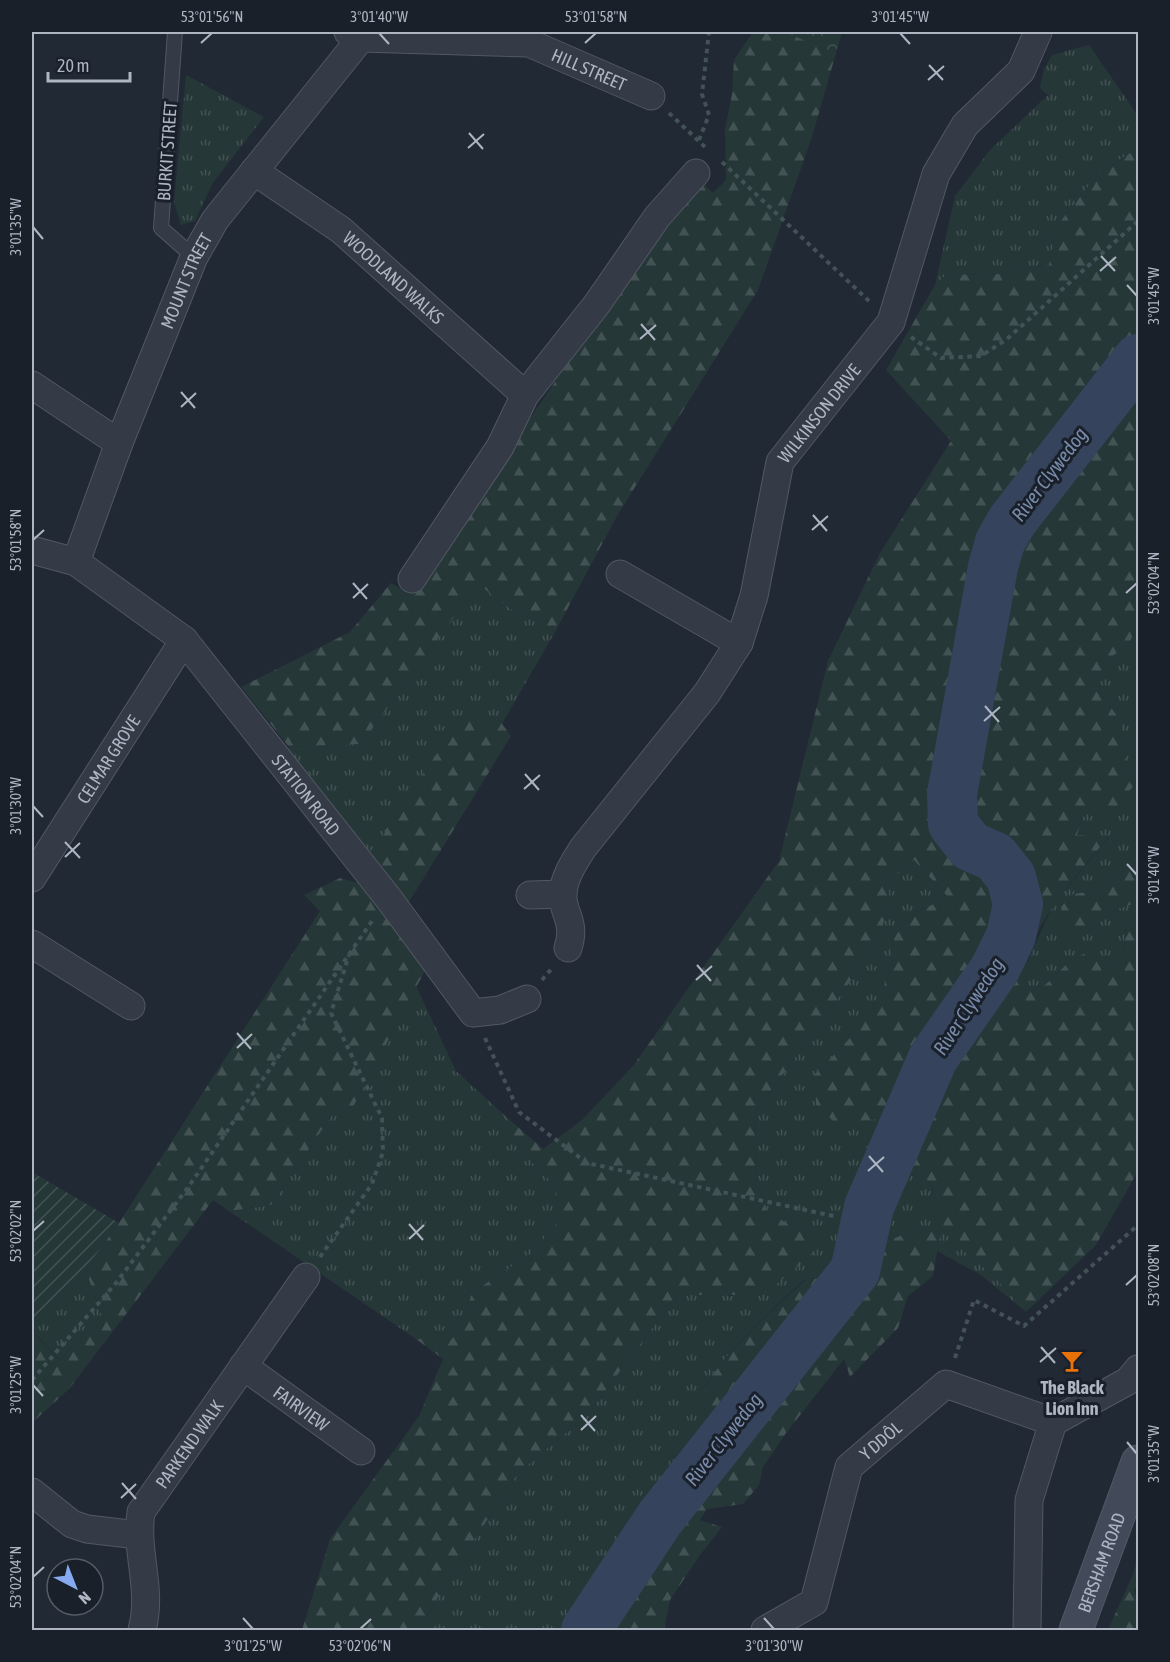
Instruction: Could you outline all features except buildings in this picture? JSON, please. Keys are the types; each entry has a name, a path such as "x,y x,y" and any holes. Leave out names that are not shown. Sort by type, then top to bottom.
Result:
{"main road":[{"name":"BERSHAM ROAD","path":"1076,1630 1138,1462"}],"street":[{"name":"WILKINSON DRIVE","path":"563,894 570,868 583,848 707,693 739,643 754,596 780,462 891,322 936,174 965,125 1021,71 1038,32"},
{"name":"MOUNT STREET","path":"76,562 119,443 194,256 215,220 355,35"},
{"name":"HILL STREET","path":"355,35 529,43 651,96"},
{"path":"412,579 500,447 525,395 597,304 657,217 706,165"},
{"name":"WOODLAND WALKS","path":"254,171 341,230 525,395"},
{"path":"32,385 119,443"},
{"path":"32,550 76,562"},
{"name":"STATION ROAD","path":"76,562 184,640 389,899 473,1013"},
{"path":"620,574 739,643"},
{"name":"CELMAR GROVE","path":"32,878 184,640"},
{"path":"530,895 563,894 573,926 568,948"},
{"path":"32,944 131,1006"},
{"path":"473,1013 501,1010 527,999"},
{"name":"PARKEND WALK","path":"142,1630 148,1606 147,1585 138,1535 141,1512 306,1277"},
{"name":"FAIRVIEW","path":"243,1366 361,1451"},
{"path":"1027,1630 1029,1500 1053,1422 1128,1381 1138,1369"},
{"path":"946,1384 1053,1422"},
{"name":"Y DDÔL","path":"765,1630 814,1602 849,1467 946,1384"},
{"path":"32,1492 72,1524 87,1529 138,1535"}],"lane":[{"name":"BURKIT STREET","path":"175,32 162,228 194,256"}],"path":[{"path":"699,140 709,114 702,94 709,32"},
{"path":"651,96 707,148"},
{"path":"706,165 891,322 941,358 981,356 1007,339 1138,221"},
{"path":"32,1380 116,1283 189,1186 351,950 389,899"},
{"path":"527,999 568,948"},
{"path":"306,1277 372,1184 383,1152 382,1118 331,1013 351,950"},
{"path":"473,1013 519,1112 587,1163 837,1217"},
{"path":"946,1384 974,1300 1024,1326 1138,1225"}],"green space":[{"path":"753,32 842,32 812,137 758,290 617,516 555,632 511,609 478,584 361,744 289,747 241,687 350,632 391,583 405,591 531,417 665,220 701,182 713,193 726,180 725,130 732,94 734,60"},
{"path":"786,32 842,32 835,55"},
{"path":"1089,45 1138,116 1138,148 1099,173 1056,227 1049,265 991,275 947,274 935,285 955,196 990,150 1048,95 1040,88 1044,69 1052,55"},
{"path":"186,75 264,117 212,184 195,221 181,225 174,202"},
{"path":"1138,148 1138,622 1130,642 1103,664 1099,690 1119,719 1126,759 1136,783 1113,811 1085,811 1077,835 1109,836 1066,889 1040,928 1031,949 1026,970 1026,991 1045,985 1067,964 1090,950 1105,969 1123,953 1126,927 1138,915 1138,1171 1096,1245 1026,1312 992,1274 950,1240 932,1198 933,1183 902,1170 901,1141 919,1114 837,1124 816,1105 815,1074 845,1044 870,1013 887,978 894,936 917,912 948,897 914,860 891,879 882,931 852,979 754,1114 756,1170 768,1215 816,1234 813,1254 763,1295 677,1295 588,1414 518,1473 449,1578 419,1630 302,1630 330,1539 419,1416 443,1359 416,1339 452,1339 473,1292 531,1254 559,1221 554,1184 524,1154 502,1113 543,1149 582,1120 633,1066 779,861 828,661 880,553 951,441 886,370 935,285 947,274 991,275 1049,265 1056,227 1099,173"},
{"path":"478,583 511,609 555,632 502,724 497,717 409,888 428,871 405,908 286,755 289,747 361,744"},
{"path":"1138,622 1138,870 1127,867 1101,890 1073,894 1082,937 1115,910 1137,901 1138,915 1126,927 1123,953 1105,969 1067,964 1045,985 1026,991 1024,969 1053,905 1109,837 1077,836 1085,811 1136,783 1126,759 1119,719 1099,690 1103,664 1130,642"},
{"path":"462,717 497,717 511,736 428,871 409,888 374,860 388,825"},
{"path":"914,860 948,897 917,912 894,936 887,978 870,1013 845,1044 815,1074 886,1117 900,1115 875,1175 852,1204 856,1223 856,1242 843,1278 805,1279 729,1354 706,1386 703,1398 712,1430 631,1524 598,1594 560,1630 419,1630 449,1578 518,1473 588,1414 677,1295 709,1293 732,1296 816,1234 768,1215 756,1170 754,1114 852,979 882,931 891,879"},
{"path":"1127,867 1138,870 1138,902 1115,910 1082,937 1067,936 1061,907 1073,894 1101,890"},
{"path":"340,878 370,886 429,963 353,1107 334,1112 271,1205 229,1211 213,1200 69,1389 32,1423 32,1335 34,1334 60,1360 102,1315 85,1269 119,1223 320,911 304,895"},
{"path":"416,986 456,1071 502,1113 524,1154 554,1184 559,1221 531,1254 473,1292 452,1339 416,1339 229,1211 271,1205 334,1112 353,1107"},
{"path":"902,1170 933,1183 932,1198 973,1259 992,1274 1026,1312 981,1275 937,1251 940,1235 920,1227 893,1239 873,1243 886,1192"},
{"path":"32,1172 119,1223 85,1269 32,1321"},
{"path":"920,1227 940,1235 933,1276 908,1296 898,1328 850,1377 844,1359 786,1433 763,1467 759,1485 743,1504 707,1509 700,1520 722,1527 670,1600 664,1630 560,1630 598,1594 631,1524 712,1430 703,1398 707,1386 716,1371 746,1336 806,1279 860,1278 873,1243 893,1239"},
{"path":"85,1269 102,1315 60,1360 35,1334 32,1335 32,1321"},
{"path":"1138,1547 1138,1585 1134,1590 1138,1604 1138,1630 1108,1630 1134,1572"}],"waterway":[{"name":"River Clywedog","path":"586,1630 660,1518 855,1271 869,1207 933,1058 995,969 1011,936 1018,904 1011,877 995,857 970,846 953,824 952,794 993,567 1000,542 1012,521 1138,359"}],"place":[{"name":"The Black Lion Inn","path":"1072,1361"}]}
